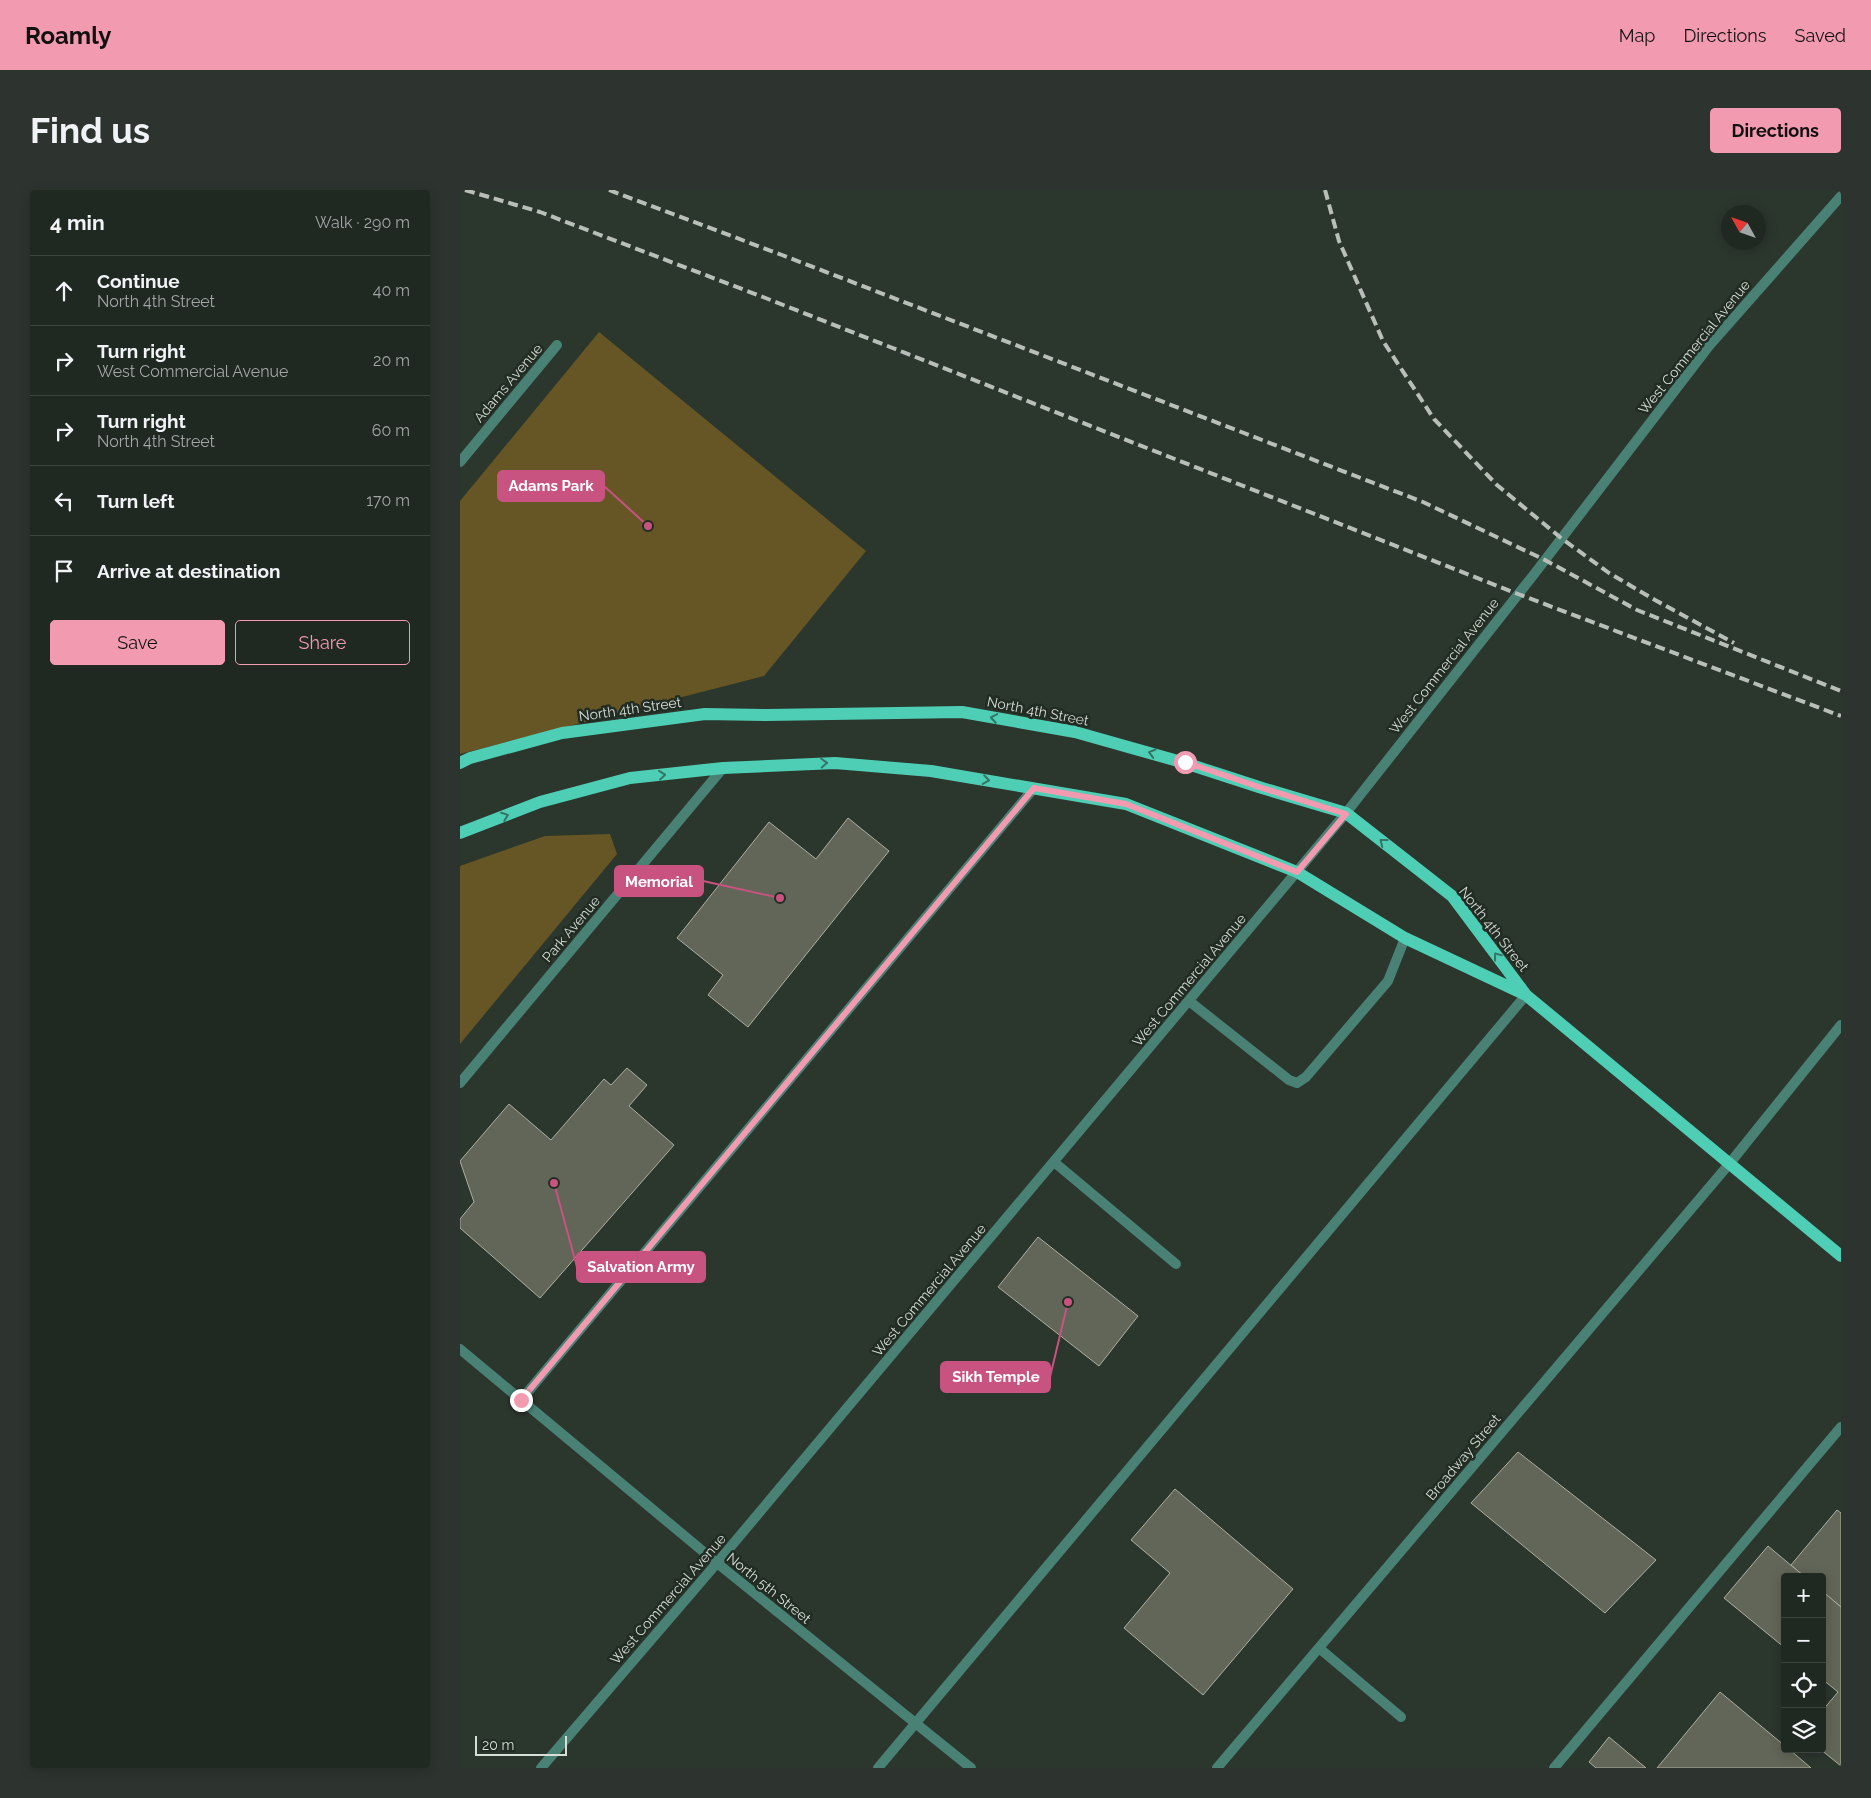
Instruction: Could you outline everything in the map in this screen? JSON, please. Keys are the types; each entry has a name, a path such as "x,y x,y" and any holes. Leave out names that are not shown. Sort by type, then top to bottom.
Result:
{"main road":[{"name":"North 4th Street","path":"460,763 470,758 562,733 705,714 962,712 1075,732 1185,762 1346,814 1452,896 1526,995 1841,1256"},
{"name":"North 4th Street","path":"460,833 540,802 630,778 723,768 835,763 931,771 1126,804 1297,872 1405,938 1526,995"}],"street":[{"name":"West Commercial Avenue","path":"542,1768 717,1563 1346,814 1536,573 1710,346 1841,196"},
{"name":"Adams Avenue","path":"460,462 557,345"},
{"name":"Park Avenue","path":"460,1083 723,768"},
{"path":"521,1400 1034,788"},
{"path":"1189,1001 1289,1080 1297,1083 1306,1077 1388,981 1405,938"},
{"path":"878,1768 1526,995"},
{"name":"Broadway Street","path":"1217,1768 1730,1163 1841,1025"},
{"path":"1054,1162 1176,1264"},
{"name":"North 5th Street","path":"460,1349 717,1563 971,1768"},
{"path":"1554,1768 1841,1427"},
{"path":"1319,1648 1401,1717"}],"shaded area":[{"path":"599,332 866,551 764,676 460,754 460,501"},
{"path":"610,834 617,854 460,1044 460,866 545,836"}],"building":[{"path":"848,818 889,851 748,1027 708,995 723,975 677,938 769,822 816,859"},
{"path":"627,1068 647,1085 629,1106 674,1145 540,1298 460,1228 460,1219 474,1202 460,1161 509,1104 551,1140 604,1079 611,1085"},
{"path":"1038,1237 1138,1316 1099,1366 998,1287"},
{"path":"1518,1452 1656,1560 1605,1613 1471,1503"},
{"path":"1175,1489 1293,1589 1203,1695 1124,1628 1170,1573 1131,1540"},
{"path":"1837,1510 1841,1513 1841,1607 1826,1594 1826,1573 1800,1573 1791,1565"},
{"path":"1768,1546 1800,1573 1781,1573 1781,1645 1724,1598"},
{"path":"1826,1594 1841,1607 1841,1766 1825,1753 1826,1706 1838,1692 1826,1682"},
{"path":"1720,1692 1781,1743 1781,1753 1794,1753 1811,1768 1657,1768"},
{"path":"1609,1737 1646,1768 1596,1768 1589,1762"}],"railway":[{"path":"465,190 540,212 763,297 1518,594 1841,716"},
{"path":"609,190 1423,502 1545,560 1637,610 1841,691"},
{"path":"1325,190 1339,241 1383,341 1434,419 1497,485 1561,538 1609,573 1734,643"}],"place":[{"name":"Adams Park","path":"648,526"},
{"name":"Memorial","path":"780,898"},
{"name":"Salvation Army","path":"554,1183"},
{"name":"Sikh Temple","path":"1068,1302"}],"route":[{"path":"521,1400 1034,788 1126,804 1297,872 1346,814 1185,762"}]}
